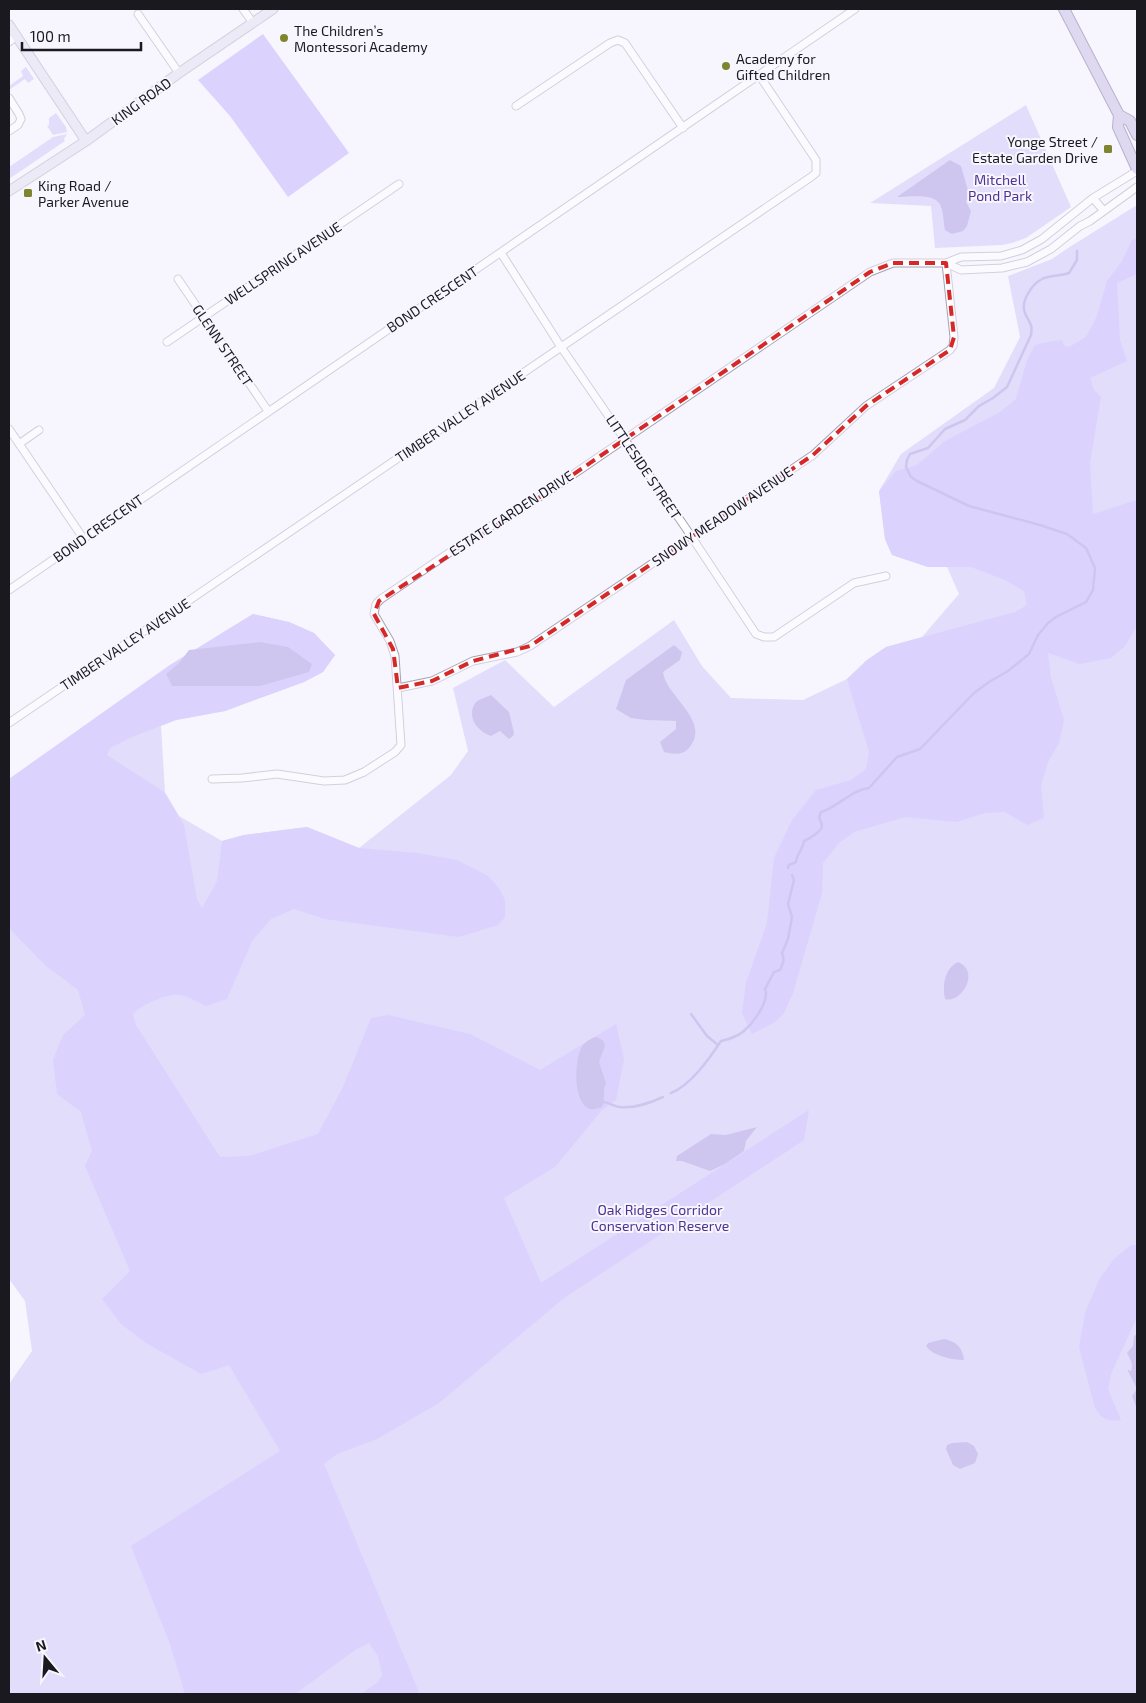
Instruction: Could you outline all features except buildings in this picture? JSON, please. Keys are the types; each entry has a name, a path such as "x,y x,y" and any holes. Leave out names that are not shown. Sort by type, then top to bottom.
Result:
{"main road":[{"name":"KING ROAD","path":"9,191 86,141 179,73 273,9"},
{"path":"1064,9 1119,115 1118,128 1137,170"},
{"path":"9,25 13,39 86,141"},
{"path":"1119,115 1130,121 1137,135"}],"street":[{"path":"243,9 253,23"},
{"name":"BOND CRESCENT","path":"9,590 855,9"},
{"path":"138,14 179,73"},
{"path":"516,106 610,43 618,40 625,43 683,128"},
{"name":"TIMBER VALLEY AVENUE","path":"9,723 816,173 817,162 814,156 759,75"},
{"path":"9,98 20,114 21,119 18,125 9,131"},
{"name":"ESTATE GARDEN DRIVE","path":"212,779 276,774 334,782 353,778 364,772 394,752 401,745 398,688 393,649 374,614 379,601 471,538 546,493 870,272 893,263 946,263 961,257 1000,256 1022,250 1042,239 1093,198 1137,170"},
{"name":"WELLSPRING AVENUE","path":"167,342 399,184"},
{"name":"ESTATE GARDEN DRIVE","path":"946,263 961,270 1002,268 1027,262 1051,249 1080,226 1090,221 1137,187"},
{"path":"1093,198 1103,210"},
{"name":"LITTLESIDE STREET","path":"500,253 561,347 692,537 756,634 764,637 774,637 854,583 886,576"},
{"name":"SNOWY MEADOW AVENUE","path":"398,688 432,681 473,661 517,652 530,646 813,455 866,406 952,348 954,337 946,263"},
{"name":"GLENN STREET","path":"178,279 268,411"},
{"path":"9,429 83,538"},
{"path":"19,444 39,430"}],"highlighted area":[{"path":"893,263 946,263 954,337 950,350 866,406 813,455 530,646 473,661 432,681 398,688 393,649 374,614 379,601 546,493 870,272"}],"green space":[{"path":"263,34 349,153 288,197 230,116 198,80"},
{"path":"26,67 34,79 28,83 25,79 9,90 9,86 23,76 21,71"},
{"name":"Mitchell Pond Park","path":"1026,105 1071,207 1026,238 1002,245 935,248 931,206 870,203"},
{"path":"56,113 66,127 67,132 53,135 47,126 49,125 49,118"},
{"path":"67,134 64,139 65,141 9,179 9,167 53,137"},
{"name":"Oak Ridges Corridor Conservation Reserve","path":"1137,205 1137,1694 9,1694 9,1384 32,1351 25,1301 9,1279 9,779 170,665 253,614 289,622 314,633 335,655 323,672 304,682 225,711 176,720 161,726 165,792 179,816 222,841 244,835 307,827 359,848 451,775 468,751 453,688 505,660 554,707 674,620 702,666 731,698 803,700 847,679 867,660 886,647 922,637 959,594 947,567 928,567 892,555 885,539 879,491 901,454 994,388 1020,337 1008,276 1052,259"},
{"path":"1137,238 1137,274 1117,283 1120,340 1127,361 1090,378 1094,390 1101,397 1090,463 1093,514 1137,500 1137,626 1125,646 1111,658 1080,664 1048,653 1051,678 1064,720 1059,743 1048,762 1041,785 1044,818 1027,825 1005,812 985,813 956,822 905,817 854,832 839,843 823,863 822,893 793,993 784,1013 775,1022 752,1034 742,1013 746,983 767,923 774,858 792,820 816,790 851,780 866,769 869,752 847,679 867,660 886,647 1015,612 1027,605 1024,591 1005,580 971,567 928,567 892,555 885,539 879,491 896,471 917,465 945,441 1000,412 1016,399 1027,360 1035,345 1062,340 1064,346 1069,347 1086,337 1097,316 1107,281 1122,261 1132,240"},
{"path":"253,614 289,622 314,633 335,655 323,672 304,682 225,711 176,720 134,736 110,748 107,755 164,792 184,825 197,899 202,908 217,881 222,841 244,835 307,827 359,848 417,853 457,860 488,876 498,887 505,900 505,917 498,925 459,937 325,919 294,909 271,919 252,941 227,999 206,1006 180,995 168,996 155,1000 133,1014 136,1025 220,1157 249,1156 318,1134 343,1087 371,1018 388,1015 470,1034 540,1070 616,1024 624,1059 616,1100 602,1110 555,1167 504,1198 541,1283 809,1110 804,1140 564,1298 439,1403 377,1439 337,1454 324,1464 419,1692 415,1694 361,1694 378,1682 382,1675 378,1656 369,1643 355,1650 295,1694 185,1694 170,1644 131,1546 280,1451 229,1365 201,1374 146,1343 121,1324 102,1299 130,1271 85,1166 92,1151 81,1112 57,1094 53,1060 63,1035 85,1015 78,990 46,966 9,928 9,779 170,665"},
{"path":"1131,1245 1137,1245 1137,1317 1111,1374 1108,1389 1121,1420 1112,1421 1100,1415 1095,1408 1079,1347 1085,1313 1099,1280 1114,1259"}],"shaded area":[{"path":"950,160 961,166 969,194 966,202 971,211 967,226 963,231 952,234 945,230 942,209 936,200 913,196 897,197"},
{"path":"260,642 288,647 312,664 309,672 260,686 172,686 166,674 179,663 189,650"},
{"path":"674,645 682,652 680,660 663,672 672,691 692,719 695,728 695,738 689,748 677,754 664,752 660,742 676,729 676,721 631,718 616,709 626,680"},
{"path":"491,695 509,712 514,733 509,739 500,731 491,736 487,734 473,720 472,710 475,703"},
{"path":"958,962 967,970 968,981 959,995 955,998 945,999 944,988 947,973"},
{"path":"596,1037 603,1040 605,1046 599,1062 606,1083 602,1107 590,1109 584,1105 580,1098 576,1079 580,1051 586,1042"},
{"path":"757,1127 746,1141 744,1151 725,1164 710,1171 682,1161 676,1161 677,1156 711,1134 726,1135"},
{"path":"1137,1334 1137,1389 1128,1371 1131,1371 1132,1366 1127,1353 1133,1346 1134,1336"},
{"path":"944,1339 952,1341 958,1346 964,1360 943,1357 926,1346 928,1343"},
{"path":"1137,1389 1137,1409 1132,1396"},
{"path":"967,1442 974,1446 978,1454 975,1463 960,1469 953,1465 946,1449 947,1445"}],"waterway":[{"path":"788,868 789,865 796,862 804,841 820,830 822,826 819,818 821,812 850,795 869,788 897,757 920,749 974,693 1008,671 1029,654 1038,635 1048,623 1086,602 1093,590 1095,568 1086,548 1067,534 969,506 917,481 911,477 906,467 910,454 928,448 945,429 965,420 979,406 1007,387 1031,335 1031,325 1024,309 1028,294 1038,281 1069,273 1077,260 1077,251"},
{"path":"671,1093 692,1078 721,1041 733,1038 741,1033 752,1023 760,1011 765,1000 765,989 774,972 780,970 783,961 782,953 788,939 792,917 788,904 794,880 792,875"},
{"path":"691,1014 707,1036 718,1045"},
{"path":"604,1102 618,1107 631,1107 663,1097"}],"place":[{"name":"The Children’s Montessori Academy","path":"284,38"},
{"name":"Academy for Gifted Children","path":"726,66"},
{"name":"Yonge Street / Estate Garden Drive","path":"1108,149"},
{"name":"King Road / Parker Avenue","path":"28,193"}]}
